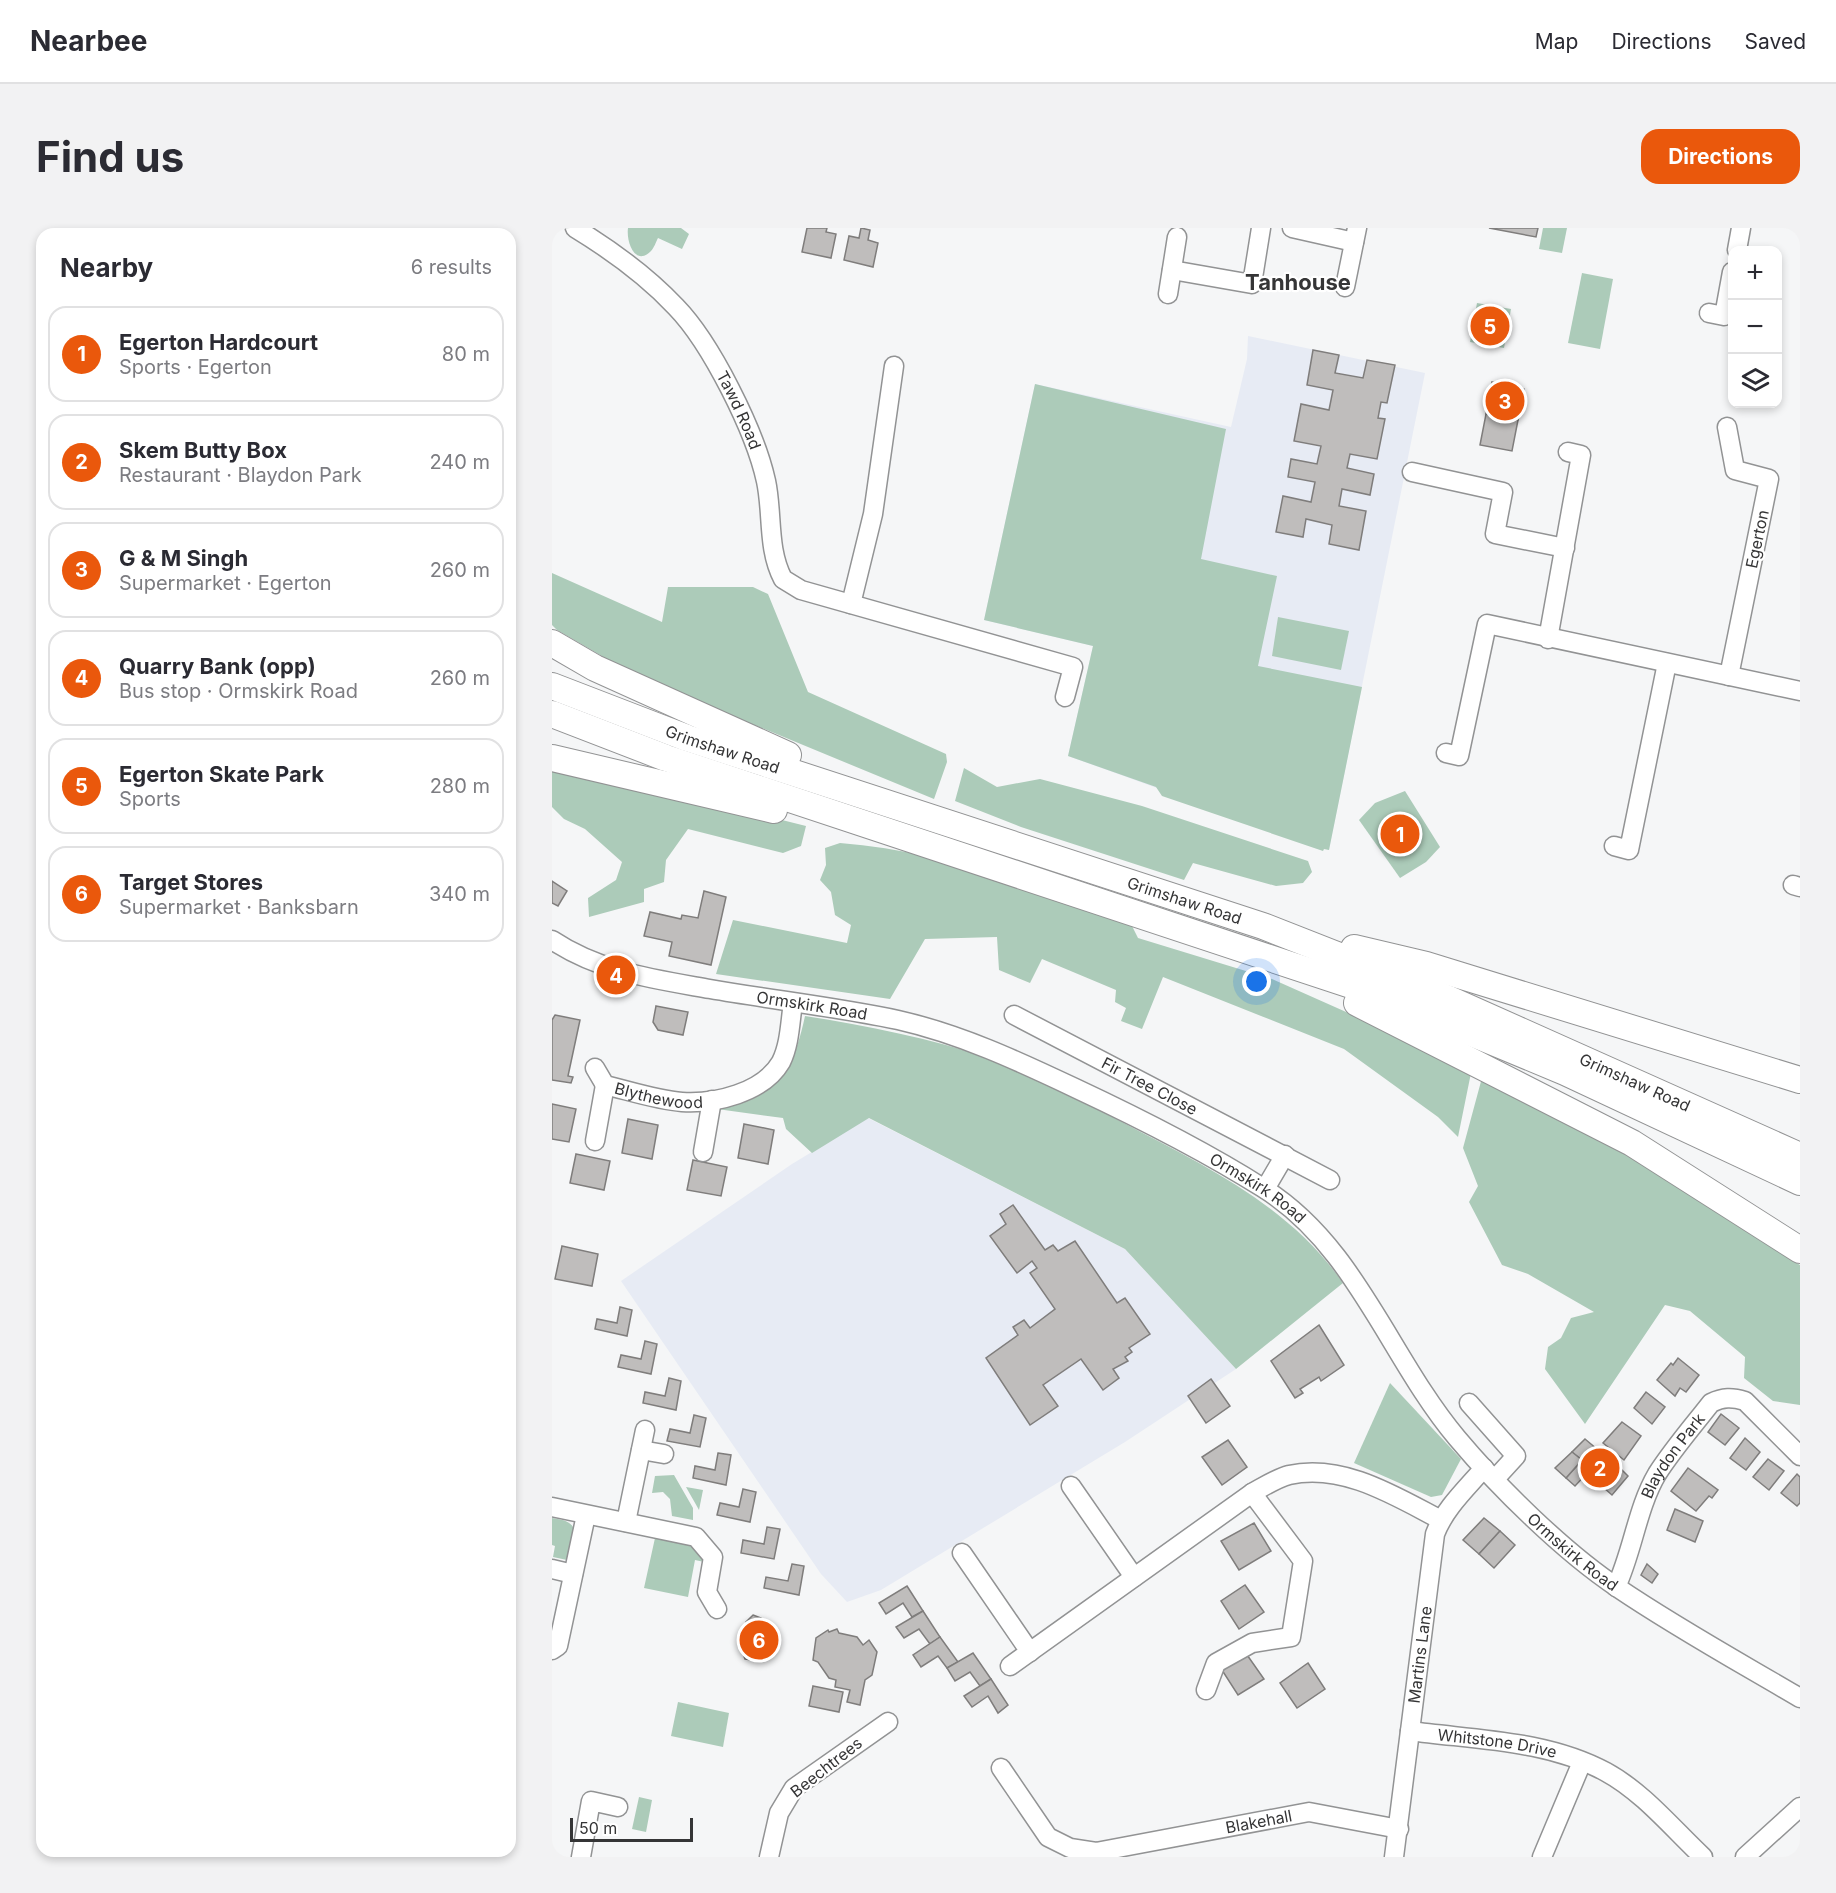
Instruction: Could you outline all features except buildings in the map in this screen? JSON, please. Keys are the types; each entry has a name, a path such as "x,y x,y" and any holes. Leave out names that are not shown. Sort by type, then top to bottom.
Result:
{"main road":[{"path":"552,643 595,668 681,708 929,816"},
{"name":"Grimshaw Road","path":"552,686 687,738 1263,926 1449,999 1800,1156"},
{"name":"Grimshaw Road","path":"552,714 666,758 1375,993 1479,1034 1800,1182"},
{"path":"552,758 920,844"},
{"path":"1263,926 1426,965 1800,1080"},
{"path":"1251,951 1475,1061 1632,1143 1800,1250"}],"street":[{"name":"Tawd Road","path":"575,228 603,245 676,307 694,329 734,399 761,461 766,482 773,553 783,579 796,588 1073,667 1065,697"},
{"path":"1172,270 1252,284 1261,228"},
{"path":"1292,228 1355,235 1345,287"},
{"path":"1738,246 1741,228"},
{"path":"1168,294 1178,237"},
{"path":"1709,313 1724,316 1728,294"},
{"path":"851,604 873,513 894,366"},
{"name":"Egerton","path":"1727,427 1736,470 1769,479 1729,676"},
{"path":"1548,639 1581,455 1568,452"},
{"path":"1412,472 1503,492 1494,534 1565,548"},
{"path":"1446,753 1459,756 1487,624 1548,639 1800,691"},
{"path":"1614,846 1629,850 1667,663"},
{"name":"Ormskirk Road","path":"552,940 590,962 636,976 898,1020 980,1046 1124,1111 1265,1189 1296,1212 1331,1248 1359,1286 1421,1392 1490,1473 1546,1529 1616,1587 1800,1698"},
{"name":"Blythewood","path":"605,1085 682,1102 728,1097 751,1088 768,1077 780,1063 787,1045 793,1003"},
{"name":"Fir Tree Close","path":"1014,1016 1330,1180"},
{"name":"Blythewood","path":"595,1068 605,1085 595,1141"},
{"name":"Blythewood","path":"703,1152 712,1100"},
{"path":"1265,1189 1284,1155"},
{"name":"Blaydon Park","path":"1616,1587 1627,1564 1646,1500 1657,1474 1711,1403 1727,1398 1745,1401 1800,1456"},
{"name":"Martins Lane","path":"1394,1857 1435,1534 1441,1520 1490,1473 1516,1456 1469,1403"},
{"path":"626,1522 645,1430"},
{"path":"641,1450 664,1454"},
{"path":"1010,1666 1252,1493 1288,1475 1325,1473 1371,1484 1441,1520"},
{"path":"1071,1486 1134,1577"},
{"path":"1206,1690 1216,1662 1252,1643 1291,1637 1303,1561 1252,1493"},
{"path":"552,1507 696,1537 713,1557 707,1592 717,1610"},
{"path":"552,1650 558,1646 586,1515"},
{"path":"962,1553 1030,1652"},
{"path":"552,1569 573,1574"},
{"name":"Beechtrees","path":"769,1857 779,1813 794,1788 888,1722"},
{"name":"Whitstone Drive","path":"1410,1731 1547,1749 1582,1762 1606,1773 1630,1789 1703,1857"},
{"name":"Whitstone Drive","path":"1542,1857 1582,1762"},
{"name":"Blakehall","path":"1001,1768 1048,1837 1070,1848 1096,1852 1118,1852 1309,1812 1399,1829"},
{"path":"581,1857 591,1801 618,1807"},
{"path":"1744,1857 1800,1807"}],"shaded area":[{"path":"1248,336 1425,373 1329,850 1068,756 1093,646 984,620 1035,384 1231,427 1247,359"},
{"path":"868,1118 1125,1249 1236,1369 1125,1442 881,1590 847,1602 821,1574 621,1281 792,1164"}],"green space":[{"path":"628,228 681,228 689,234 682,249 658,238 651,251 640,256 630,246"},
{"path":"1543,228 1567,228 1562,253 1539,249"},
{"path":"1582,273 1613,279 1600,349 1568,343"},
{"path":"1477,303 1511,309 1504,348 1470,342"},
{"path":"1035,384 1226,429 1201,559 1277,576 1258,666 1362,687 1329,850 1324,849 1323,851 1162,796 1156,787 1068,756 1093,646 984,620"},
{"path":"552,573 662,622 668,587 753,587 768,594 808,692 946,754 947,762 934,799 638,677 557,630 552,625"},
{"path":"1278,617 1349,631 1341,670 1272,656"},
{"path":"552,763 806,826 801,846 783,853 688,829 666,860 664,882 644,889 644,902 589,917 588,898 616,880 622,862 585,829 564,819 552,807"},
{"path":"964,768 997,787 1040,779 1142,806 1308,861 1312,872 1303,883 1276,886 1193,863 1184,880 1021,827 955,801"},
{"path":"1405,791 1440,847 1426,862 1400,878 1359,820 1375,803"},
{"path":"840,843 913,853 949,862 1127,916 1138,938 1272,979 1472,1068 1458,1137 1438,1117 1344,1049 1163,977 1142,1029 1121,1021 1126,1008 1115,1002 1116,990 1042,959 1030,983 999,970 997,937 925,939 890,999 716,974 733,920 847,943 851,925 835,915 831,892 820,880 826,865 825,848"},
{"path":"805,1016 875,1028 945,1045 1008,1065 1058,1088 1183,1154 1243,1189 1297,1231 1321,1255 1343,1283 1236,1369 1125,1249 869,1118 812,1153 786,1129 783,1118 717,1109 754,1094 778,1079 794,1055"},
{"path":"1483,1074 1571,1119 1800,1265 1800,1405 1773,1401 1744,1378 1745,1357 1690,1311 1665,1305 1585,1424 1545,1369 1548,1347 1561,1338 1571,1318 1594,1312 1528,1274 1502,1265 1469,1202 1478,1186 1463,1148"},
{"path":"1390,1383 1461,1459 1442,1495 1431,1497 1354,1463"},
{"path":"674,1475 693,1508 693,1520 672,1516 670,1499 663,1492 652,1493 655,1476"},
{"path":"686,1487 703,1490 699,1510"},
{"path":"552,1518 569,1523 575,1531 567,1560 553,1557 555,1546 552,1545"},
{"path":"655,1538 697,1547 709,1563 695,1560 688,1597 644,1588"},
{"path":"678,1702 729,1713 723,1747 671,1736"},
{"path":"639,1797 652,1800 646,1832 632,1829"}],"place":[{"name":"Egerton Skate Park","path":"1490,326"},
{"name":"G & M Singh","path":"1505,401"},
{"name":"Egerton Hardcourt","path":"1400,834"},
{"name":"Quarry Bank (opp)","path":"616,975"},
{"name":"Skem Butty Box","path":"1600,1468"},
{"name":"Target Stores","path":"759,1640"}],"district":[{"name":"Tanhouse","path":"1298,282"}]}
